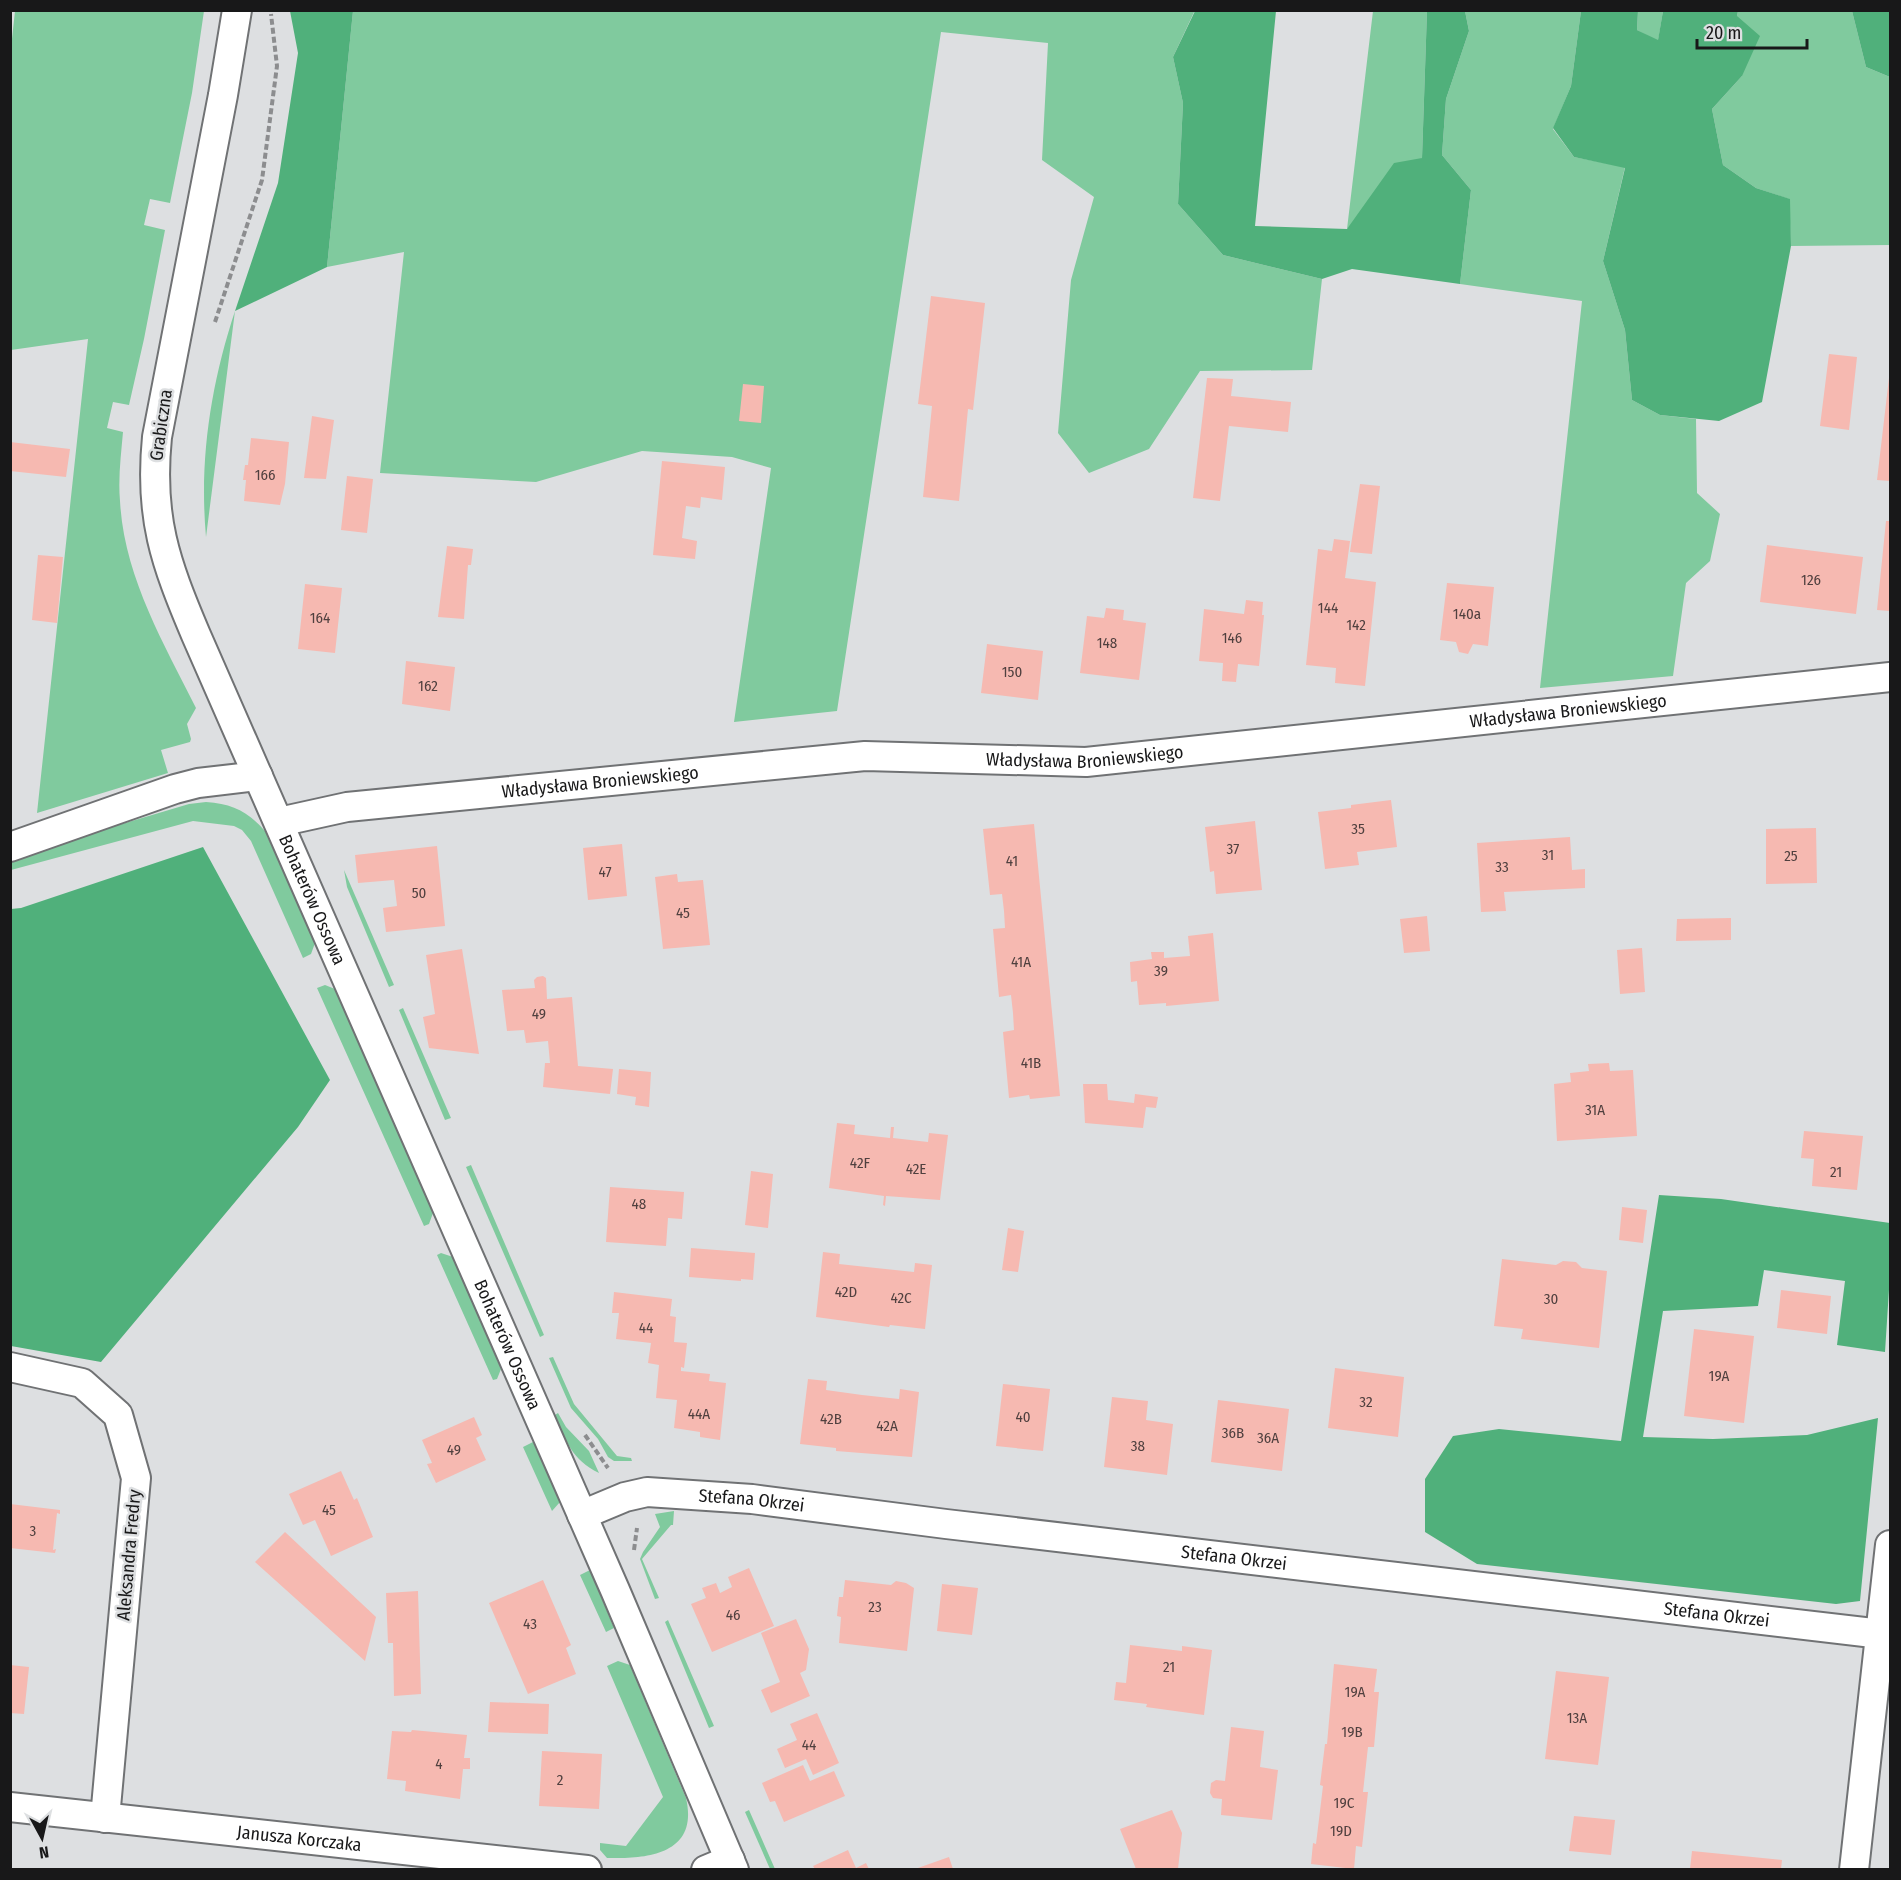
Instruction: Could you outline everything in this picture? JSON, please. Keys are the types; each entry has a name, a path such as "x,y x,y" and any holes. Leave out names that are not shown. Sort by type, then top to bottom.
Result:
{"street":[{"name":"Grabiczna","path":"237,10 223,95 159,425 154,467 154,494 157,523 172,575 279,822"},
{"name":"Władysława Broniewskiego","path":"279,822 347,807 853,757 1086,762 1890,677"},
{"path":"10,847 175,789 198,783 258,776"},
{"name":"Bohaterów Ossowa","path":"279,822 582,1515 723,1866"},
{"name":"Aleksandra Fredry","path":"10,1367 82,1383 118,1415 136,1478 105,1818"},
{"name":"Stefana Okrzei","path":"582,1515 625,1497 646,1492 752,1499 1886,1635"},
{"path":"1854,1869 1886,1635 1890,1545"},
{"name":"Janusza Korczaka","path":"10,1807 587,1869"}],"path":[{"path":"215,323 262,180 277,66 271,10"}],"green space":[{"path":"1195,10 1173,57 1183,103 1178,204 1223,255 1322,279 1312,370 1200,371 1149,449 1089,473 1058,433 1071,280 1094,197 1042,160 1048,43 941,32 837,711 734,722 771,468 732,457 642,451 536,482 380,473 404,252 327,267 353,11"},
{"path":"15,11 204,11 192,93 170,203 150,199 144,225 165,230 129,405 113,402 107,428 123,432 119,492 123,529 129,556 147,608 196,708 187,724 191,739 190,742 161,750 168,773 37,813 88,339 11,350 10,57"},
{"path":"290,11 353,11 327,267 235,311 278,183 298,53"},
{"path":"1195,11 1276,11 1255,226 1347,229 1394,163 1422,158 1427,11 1465,11 1469,31 1446,99 1442,155 1471,190 1460,284 1352,269 1322,279 1223,255 1178,204 1183,103 1173,57"},
{"path":"1373,11 1427,11 1422,158 1347,229"},
{"path":"1465,11 1581,11 1571,86 1553,129 1574,157 1625,167 1603,261 1625,330 1632,400 1660,415 1696,419 1697,493 1720,514 1710,561 1686,583 1673,676 1540,688 1582,301 1460,284 1471,190 1442,155 1446,99 1469,31"},
{"path":"1581,11 1638,11 1637,30 1658,40 1663,11 1738,11 1737,16 1760,36 1742,76 1712,109 1723,165 1756,188 1790,199 1791,246 1762,402 1719,421 1660,415 1632,400 1625,330 1603,261 1625,168 1574,157 1553,128 1571,86"},
{"path":"1638,11 1663,11 1658,41 1637,30"},
{"path":"1738,11 1852,11 1866,67 1890,77 1890,245 1791,246 1789,199 1756,188 1723,165 1712,109 1742,76"},
{"path":"1852,11 1890,11 1890,77 1866,67"},
{"path":"235,311 206,537 204,479 209,422 219,366"},
{"path":"206,802 239,810 252,818 265,831 315,943 311,954 303,958 251,841 242,830 234,826 193,821 11,870 11,857 189,804"},
{"path":"203,847 330,1080 298,1127 101,1362 11,1346 11,909 21,908"},
{"path":"344,870 394,985 389,987 347,887"},
{"path":"325,985 335,989 433,1213 429,1224 424,1226 317,988"},
{"path":"403,1008 451,1118 445,1120 399,1010"},
{"path":"471,1165 544,1335 540,1337 466,1167"},
{"path":"1659,1195 1721,1199 1890,1223 1890,1274 1885,1352 1837,1345 1845,1281 1764,1270 1758,1306 1663,1311 1643,1437 1713,1439 1807,1435 1878,1418 1860,1601 1836,1604 1477,1564 1425,1532 1425,1479 1453,1436 1499,1429 1621,1441"},
{"path":"441,1253 453,1257 501,1369 497,1379 493,1380 437,1255"},
{"path":"553,1357 574,1404 617,1456 631,1458 632,1461 614,1461 608,1457 598,1439 571,1408 549,1358"},
{"path":"558,1413 566,1427 589,1451 599,1473 582,1462 571,1449 555,1415"},
{"path":"533,1442 560,1502 552,1511 523,1447"},
{"path":"674,1511 673,1525 642,1559 659,1598 655,1599 640,1559 660,1527 655,1514"},
{"path":"590,1570 614,1628 606,1632 580,1575"},
{"path":"668,1620 714,1726 709,1728 665,1622"},
{"path":"618,1661 630,1665 686,1798 688,1817 685,1831 678,1842 667,1849 638,1857 607,1858 600,1850 600,1843 626,1846 663,1797 607,1666"},
{"path":"749,1810 775,1869 770,1869 745,1812"}],"building":[{"path":"931,296 985,303 973,410 968,409 959,501 923,497 932,406 918,404"},
{"path":"1829,354 1857,357 1849,430 1820,426"},
{"path":"1207,378 1233,379 1231,396 1291,402 1288,432 1229,426 1220,501 1193,498"},
{"path":"1890,378 1890,481 1877,480"},
{"path":"743,384 764,386 761,423 739,421"},
{"path":"312,416 334,420 326,479 304,478"},
{"path":"251,438 289,442 285,484 280,505 244,501 246,480 243,480 245,465 248,465"},
{"path":"10,442 70,449 66,477 10,471"},
{"path":"662,461 725,467 722,500 701,497 700,508 686,506 682,538 697,541 695,559 653,555"},
{"path":"347,476 373,479 367,533 341,530"},
{"path":"1360,484 1380,486 1372,554 1350,552"},
{"path":"1886,521 1890,521 1890,611 1877,610"},
{"path":"1334,539 1350,541 1345,578 1376,582 1365,686 1335,683 1336,668 1306,665 1318,549 1332,551"},
{"path":"1767,545 1863,557 1856,614 1760,602"},
{"path":"447,546 473,549 471,565 468,565 464,619 438,617"},
{"path":"38,555 63,557 57,623 32,620"},
{"path":"1447,583 1494,587 1488,646 1473,644 1468,654 1459,652 1456,642 1440,640"},
{"path":"305,584 342,588 335,653 298,649"},
{"path":"1246,600 1263,602 1262,615 1264,615 1259,666 1238,664 1236,682 1222,681 1223,663 1199,661 1204,609 1244,614"},
{"path":"1106,608 1124,610 1123,620 1146,623 1139,680 1080,673 1087,616 1104,618"},
{"path":"987,644 1043,651 1038,700 981,693"},
{"path":"406,661 455,667 450,711 402,704"},
{"path":"1391,800 1397,847 1357,852 1359,865 1325,869 1318,812"},
{"path":"1255,821 1262,890 1216,894 1214,871 1210,872 1205,827"},
{"path":"1034,824 1060,1096 1030,1099 1029,1095 1009,1098 1003,1032 1014,1030 1013,1013 1011,995 999,997 993,929 1005,928 1004,911 1002,894 990,895 983,829"},
{"path":"1816,828 1817,883 1766,884 1766,829"},
{"path":"1570,837 1572,870 1585,869 1585,888 1504,892 1506,911 1481,912 1477,843"},
{"path":"622,844 627,896 588,900 583,848"},
{"path":"437,846 445,926 386,932 383,908 397,906 394,880 358,883 355,855"},
{"path":"677,874 678,882 703,880 710,945 663,949 655,877"},
{"path":"1427,916 1430,951 1404,953 1400,919"},
{"path":"1731,918 1731,940 1676,941 1677,919"},
{"path":"1213,933 1219,1001 1166,1006 1166,1003 1139,1005 1137,981 1131,982 1130,962 1152,959 1151,952 1164,952 1164,958 1190,956 1188,936"},
{"path":"1642,948 1645,992 1620,994 1617,950"},
{"path":"462,949 479,1054 429,1048 423,1017 435,1014 426,955"},
{"path":"543,976 546,978 547,999 572,997 578,1066 613,1069 610,1094 543,1087 545,1063 550,1063 548,1041 526,1043 524,1030 507,1031 502,990 535,988 534,980"},
{"path":"1609,1063 1610,1071 1633,1070 1637,1136 1557,1141 1554,1084 1571,1082 1570,1073 1589,1071 1588,1064"},
{"path":"619,1069 651,1072 649,1107 635,1105 636,1097 617,1094"},
{"path":"1083,1084 1107,1084 1108,1100 1134,1103 1135,1094 1158,1097 1156,1108 1146,1107 1143,1128 1085,1123"},
{"path":"837,1123 855,1125 854,1134 890,1138 891,1127 894,1127 893,1138 928,1142 929,1133 948,1135 940,1200 886,1196 885,1206 883,1205 884,1196 829,1188"},
{"path":"1804,1131 1863,1136 1857,1190 1812,1186 1814,1159 1801,1158"},
{"path":"751,1171 773,1174 768,1228 745,1225"},
{"path":"610,1187 684,1192 682,1219 668,1218 666,1246 606,1242"},
{"path":"1622,1207 1647,1210 1643,1243 1619,1240"},
{"path":"1008,1228 1024,1231 1018,1272 1002,1270"},
{"path":"691,1248 755,1253 753,1280 689,1277"},
{"path":"823,1252 840,1254 839,1264 914,1272 915,1263 932,1265 925,1329 890,1325 889,1327 816,1317"},
{"path":"1502,1259 1556,1265 1563,1261 1576,1262 1582,1268 1607,1271 1599,1348 1521,1339 1523,1329 1494,1326"},
{"path":"1781,1290 1831,1296 1827,1334 1777,1328"},
{"path":"614,1292 672,1299 670,1316 676,1317 674,1342 687,1343 684,1368 681,1367 681,1371 710,1374 709,1381 726,1383 720,1440 700,1437 700,1432 674,1428 677,1400 656,1398 659,1365 648,1363 651,1343 616,1339 619,1313 612,1313"},
{"path":"1694,1329 1754,1336 1744,1423 1684,1416"},
{"path":"1335,1368 1404,1377 1398,1437 1328,1428"},
{"path":"808,1379 827,1381 826,1390 862,1395 899,1399 900,1389 919,1392 912,1457 836,1451 836,1448 800,1444"},
{"path":"1003,1384 1050,1389 1043,1451 996,1446"},
{"path":"1112,1397 1148,1401 1146,1420 1173,1424 1167,1475 1104,1467"},
{"path":"1218,1400 1289,1409 1282,1471 1211,1462"},
{"path":"474,1417 482,1435 476,1438 486,1460 436,1483 427,1464 432,1463 422,1440"},
{"path":"341,1471 354,1500 357,1498 373,1537 331,1556 315,1520 303,1525 289,1494"},
{"path":"10,1504 60,1510 60,1514 57,1513 53,1550 56,1549 55,1553 10,1548"},
{"path":"285,1532 376,1617 365,1661 255,1562"},
{"path":"749,1568 774,1626 712,1652 691,1604 706,1598 702,1588 716,1583 720,1593 732,1587 728,1577"},
{"path":"543,1580 571,1645 566,1648 576,1674 528,1694 489,1603"},
{"path":"845,1580 891,1585 896,1581 914,1588 907,1651 839,1643 841,1617 837,1616 839,1597 843,1597"},
{"path":"942,1584 978,1588 972,1635 937,1631"},
{"path":"418,1591 421,1694 394,1696 393,1643 388,1643 386,1593"},
{"path":"796,1619 809,1649 806,1670 800,1673 810,1696 771,1713 761,1690 780,1682 761,1633"},
{"path":"1130,1645 1182,1651 1182,1646 1212,1650 1204,1715 1114,1700 1116,1682 1126,1683"},
{"path":"1334,1664 1377,1669 1374,1692 1379,1692 1374,1747 1368,1747 1363,1792 1368,1792 1362,1847 1356,1846 1354,1869 1311,1864 1313,1843 1316,1844 1323,1786 1320,1785 1325,1744 1327,1744"},
{"path":"10,1665 29,1667 24,1714 10,1713"},
{"path":"1556,1671 1609,1677 1598,1765 1545,1759"},
{"path":"490,1702 549,1704 548,1734 488,1732"},
{"path":"817,1713 839,1763 813,1775 806,1759 785,1768 777,1749 797,1740 790,1724"},
{"path":"1231,1727 1264,1731 1260,1767 1278,1770 1272,1820 1221,1815 1222,1799 1213,1798 1210,1793 1211,1783 1216,1780 1225,1781"},
{"path":"412,1730 467,1735 464,1758 470,1758 470,1769 463,1769 460,1799 405,1791 406,1781 387,1779 392,1731 411,1732"},
{"path":"542,1751 602,1754 599,1809 539,1806"},
{"path":"803,1765 810,1781 834,1771 845,1796 784,1822 775,1801 770,1802 762,1783"},
{"path":"1172,1810 1182,1833 1178,1869 1136,1869 1120,1829"},
{"path":"1574,1816 1615,1820 1611,1855 1569,1851"},
{"path":"848,1850 856,1868 866,1863 869,1869 815,1869 813,1866"},
{"path":"1692,1851 1782,1860 1781,1869 1690,1869"},
{"path":"949,1857 953,1869 915,1869"}]}
